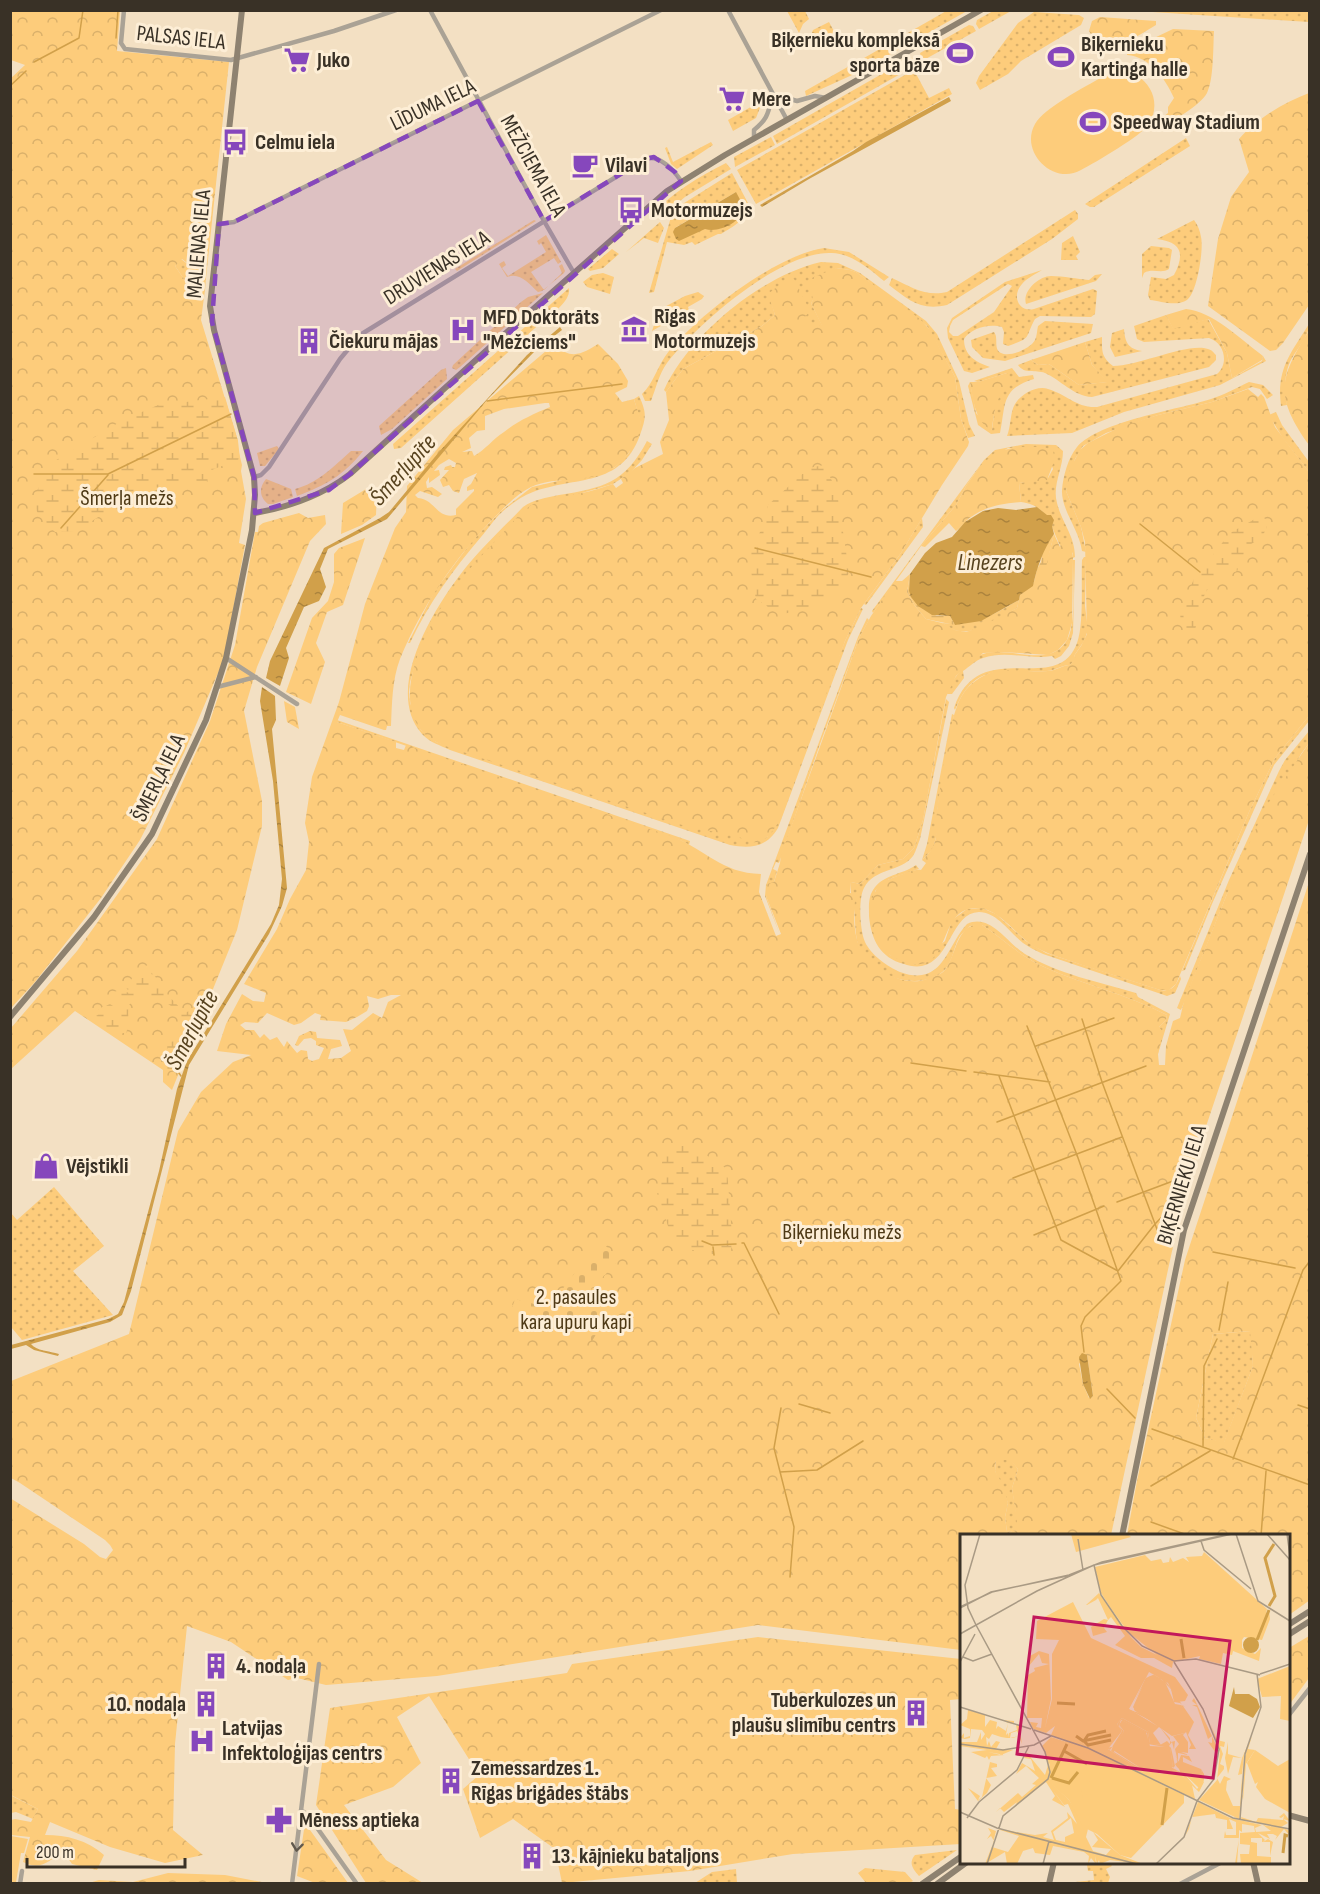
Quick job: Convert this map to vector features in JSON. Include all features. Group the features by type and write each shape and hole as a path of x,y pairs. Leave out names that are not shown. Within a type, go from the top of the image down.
{"street":[{"name":"PALSAS IELA","path":"124,10 121,43 125,49 237,59"},
{"name":"MALIENAS IELA","path":"242,10 211,290 212,322 254,477 255,513"},
{"path":"237,59 334,31 396,10"},
{"name":"MEŽCIEMA IELA","path":"429,10 574,273"},
{"name":"LĪDUMA IELA","path":"219,224 234,222 661,10"},
{"path":"728,10 787,120"},
{"path":"255,513 271,510 328,490 350,474 667,191 753,139 981,10"},
{"path":"773,94 797,101 815,96 826,98"},
{"path":"753,139 754,130 763,122 770,110 773,94"},
{"name":"DRUVIENAS IELA","path":"254,477 261,475 269,467 355,339 650,157 660,160 681,182"},
{"name":"ŠMERĻA IELA","path":"10,1017 94,917 153,834 189,759 217,687 226,658 255,513"},
{"path":"226,658 297,704"},
{"path":"217,687 256,677"},
{"name":"BIĶERNIEKU IELA","path":"1122,1534 1184,1230 1310,854"},
{"path":"1290,1624 1310,1611"},
{"path":"1290,1634 1310,1621"},
{"path":"292,1884 319,1664"},
{"path":"1290,1713 1310,1688"},
{"path":"301,1810 308,1815 357,1884"},
{"path":"1290,1816 1310,1821"},
{"path":"922,1884 960,1857"},
{"path":"938,1884 966,1864"},
{"path":"1049,1884 1054,1864"},
{"path":"1180,1884 1220,1864"},
{"path":"1253,1864 1258,1884"},
{"path":"20,1884 22,1871"}],"highlighted area":[{"path":"478,101 544,221 645,159 654,157 675,172 681,181 350,474 329,490 255,513 254,477 212,322 219,224 234,222"}],"green space":[{"path":"948,10 967,11 873,64 868,64 864,58"},
{"name":"Šmerļa mežs","path":"11,11 120,11 117,51 229,62 206,278 182,259 175,266 192,291 205,290 201,320 238,441 246,499 239,543 245,545 224,659 184,753 140,840 101,898 35,982 11,1008 10,79 25,65 11,60"},
{"path":"787,11 805,11 809,19 803,24 799,33"},
{"path":"993,11 1011,11 979,29 976,24 977,20"},
{"path":"1137,11 1309,11 1309,22"},
{"path":"1034,12 1079,15 1084,18 1081,25 1021,61 1008,74 980,90 976,83 979,76 1018,23"},
{"path":"1100,17 1156,21 1156,25 1111,52 1103,54 1089,31 1092,21"},
{"path":"829,22 835,33 819,41 813,40 811,35 813,30"},
{"path":"969,25 973,26 976,31 922,61 920,53"},
{"path":"1173,29 1214,31 1211,79 1207,93 1198,103 1158,128 1154,127 1154,124 1168,113 1168,107 1174,98 1166,83 1150,64 1127,55 1127,51"},
{"path":"914,58 918,64 777,144 773,136 908,59"},
{"path":"860,60 863,66 861,71 806,96 805,91"},
{"path":"919,67 915,72 929,98 949,88 952,94 756,204 737,170"},
{"name":"Speedway Stadium","path":"1120,71 1137,76 1150,89 1154,106 1149,124 1128,142 1081,170 1071,174 1060,174 1050,170 1035,155 1031,135 1035,124 1047,111 1076,92 1109,73"},
{"path":"1309,93 1309,305 1283,343 1276,350 1270,351 1208,306 1218,239 1231,197 1249,172 1239,139 1271,112"},
{"path":"763,100 756,118 733,131 728,120"},
{"path":"771,137 775,145 735,167 734,157"},
{"path":"1186,138 1190,146 1094,207 1085,204"},
{"path":"711,142 713,145 677,169 671,164 665,148 667,147 673,162"},
{"path":"726,163 731,169 685,197 661,217 652,215 677,192"},
{"path":"732,173 749,205 742,219 721,234 695,245 692,242 684,245 667,242 654,292 649,293 673,210","holes":["736,192 720,229 675,228"]},
{"path":"1075,210 1078,219 1052,239 947,305 929,307 915,303 889,285 892,278 925,292 947,292"},
{"path":"534,220 536,221 457,271 455,269"},
{"path":"1194,220 1198,226 1202,243 1197,280 1191,296 1178,303 1150,300 1148,295 1151,277 1166,279 1174,275 1180,261 1179,250 1176,246 1157,239"},
{"path":"660,222 664,228 658,243 644,238 626,252"},
{"path":"546,235 561,262 558,264 554,258 531,272 544,290 538,292 520,277 507,277 499,264 504,261 506,265 502,268 508,276 546,252 541,243 539,245 537,241"},
{"path":"1073,236 1080,252 1076,256 1078,260 1061,260 1062,243"},
{"path":"1151,246 1172,250 1169,269 1144,273 1142,278 1142,254"},
{"path":"824,248 849,252 889,277 884,281 860,263 840,254 812,255 789,263 742,292 698,329 667,363 651,401 645,401 642,394 665,356 700,320 740,288 762,274 805,253"},
{"path":"612,249 619,254 603,268 590,271 588,269"},
{"path":"181,259 206,278 205,290 192,291 175,266"},
{"path":"821,262 838,263 860,273 926,321 937,334 959,381 969,424 975,436 968,438 961,419 955,377 927,326 856,272 850,270 836,268 811,303 823,327 804,322 804,318 769,294 775,315 762,326 683,369 666,392 664,390 691,349 730,310 775,280 798,269"},
{"path":"562,264 564,273 549,285 562,273 559,266"},
{"path":"836,268 856,272 920,319 930,330 955,377 961,419 969,442 901,553 861,608 845,641 782,816 769,835 754,842 682,825 448,747 428,737 415,720 410,700 412,677 418,653 441,607 470,568 519,515 532,505 613,484 616,488 623,483 621,479 635,468 663,454 660,442 669,420 666,392 683,369 762,326 775,315 768,294 787,279 794,279 810,311 804,321 822,326 811,303 813,300 809,279"},
{"path":"1042,270 1026,280 1019,289 1017,298 1021,306 1029,310 1034,309 1093,289 1097,291 1095,314 1091,317 1040,316 1035,319 1025,339 1008,346 1003,344 1002,327 976,329 964,339 966,350 976,360 990,367 972,373 964,371 948,338 947,328 952,318 1005,282","holes":["1008,284 1012,286 994,312 958,336 953,336 949,332 953,320"]},
{"path":"603,273 614,277 610,294 587,287 583,282 592,275"},
{"path":"1102,274 1096,281 1026,304 1025,299 1029,289 1037,281 1046,277 1089,280 1095,275"},
{"path":"569,288 565,302 557,310 401,448 394,449 393,444"},
{"path":"698,292 704,296 702,299 688,307 689,310 652,331 654,325 667,317 657,314 657,311 685,296"},
{"path":"543,293 460,367 456,370 452,368 521,302 528,297"},
{"path":"1186,309 1206,315 1226,327 1263,356 1262,360 1232,378 1227,353 1209,319 1173,329 1166,315"},
{"path":"1166,315 1173,328 1208,319 1227,353 1232,378 1262,361 1263,356 1266,361 1220,385 1124,412 1072,433 1007,436 1015,404 1034,389 1048,389 1077,403 1097,407 1217,374 1223,365 1224,354 1219,344 1209,338 1144,342 1137,339 1134,326"},
{"path":"1045,321 1093,324 1091,333 1005,361 983,358 972,347 971,340 994,332 997,349 1001,353 1010,354 1020,351 1033,343 1038,326"},
{"path":"1309,324 1305,338 1289,363 1285,381 1287,405 1281,406 1281,382 1286,362"},
{"path":"1124,329 1128,344 1133,349 1142,351 1115,357 1110,347 1112,333"},
{"path":"1309,331 1309,445 1290,414 1285,388 1291,362"},
{"path":"1102,337 1103,353 1106,360 1113,366 1199,348 1211,351 1216,355 1216,360 1209,367 1092,397 1073,391 1045,373 1027,371 1018,365 1031,360 1038,365 1049,364 1079,385 1107,382 1092,365 1085,342"},
{"name":"Biķernieku mežs","path":"560,339 569,339 565,352 569,354 582,352 598,344 618,364 628,381 627,387 615,393 622,402 634,399 641,425 632,449 624,459 606,473 541,483 514,498 476,537 450,569 408,640 397,667 391,726 387,726 384,730 340,715 337,722 396,742 396,748 404,750 406,745 673,837 735,870 761,874 759,892 776,936 781,934 766,896 767,884 774,882 781,855 859,638 895,581 902,581 910,574 907,592 926,619 966,632 1017,608 1020,595 1028,589 1043,569 1054,534 1060,547 1062,543 1071,540 1072,623 1067,640 1058,650 1048,655 983,653 956,676 946,697 923,820 914,848 903,859 878,865 860,884 851,882 850,893 856,894 854,922 856,935 865,958 892,976 907,981 927,979 944,971 958,941 967,928 982,925 1042,966 1167,1015 1166,1020 1159,1027 1163,1032 1158,1054 1159,1065 1165,1065 1166,1046 1173,1021 1180,1018 1184,1001 1227,894 1265,808 1309,743 1309,820 1186,1186 1111,1534 960,1534 960,1650 758,1625 437,1676 326,1685 297,1678 288,1680 231,1642 187,1626 175,1744 173,1830 203,1855 165,1863 110,1847 50,1822 45,1835 76,1839 104,1855 97,1870 72,1864 63,1851 44,1864 29,1865 23,1862 30,1837 11,1835 11,1820 31,1822 38,1809 11,1795 10,1498 84,1544 100,1557 106,1559 113,1550 105,1540 11,1478 11,1381 129,1334 178,1131 201,1092 233,1062 251,1055 217,1051 226,1024 242,994 253,1001 264,1002 266,993 244,984 277,929 306,870 309,842 305,823 312,777 339,702 365,604 395,528 406,512 407,486 453,430","holes":["549,403 550,407 515,424 474,456 472,451 462,452 471,448 469,438 477,431 485,430 485,416 504,409","449,459 456,463 455,467 451,465 445,467 444,470 449,470 440,480 443,487 449,485 453,491 459,493 464,479 477,473 467,487 467,491 474,489 474,491 456,509 456,515 450,516 444,515 424,499 415,495 420,491 438,497 442,494 432,487 427,488 426,482 429,477 429,483 440,475 439,470 434,471","401,995 388,1002 382,1018 373,1013 352,1030 343,1029 351,1051 341,1058 328,1059 331,1049 342,1046 340,1040 317,1038 316,1032 310,1031 299,1036 295,1045 298,1046 304,1039 311,1038 316,1041 316,1045 324,1048 319,1059 312,1061 308,1059 307,1051 301,1050 297,1053 287,1041 284,1047 277,1037 270,1040 264,1034 260,1038 254,1030 246,1030 240,1025 245,1022 258,1023 267,1013 294,1025 315,1013 321,1015 320,1020 346,1022 367,1011 369,1006 367,996 378,999","1087,1355 1093,1396 1091,1398 1083,1384 1079,1364","996,1460 1010,1460 1018,1469 1012,1488 1018,1530 1007,1532 1005,1517 1008,1503 1003,1485 995,1471"]},
{"path":"1085,342 1092,365 1108,382 1079,385 1049,364 1038,365 1031,360"},
{"path":"446,368 447,379 392,429 381,435 379,426"},
{"path":"1012,368 1019,377 1033,375 1034,379 1023,383 1010,393 1004,407 1000,433 991,434 978,425 968,386 970,382 976,413 992,430 995,406 1007,373 978,382 974,381"},
{"path":"1007,373 1011,380 1002,391 997,403 992,430 986,427 978,416 970,382 978,382"},
{"path":"1249,382 1263,385 1273,395 1267,399 1260,389 1252,387 1212,402 1158,415 1106,433 1083,446 1075,459 1066,491 1081,527 1086,552 1082,551 1062,497 1066,467 1077,447 1088,438 1121,423 1211,399"},
{"path":"1248,389 1258,397 1261,394 1264,397 1275,427 1309,472 1309,716 1275,758 1249,812 1176,984 1169,990 1160,990 1052,955 1028,942 1000,917 985,909 976,908 963,911 955,919 938,952 931,960 921,964 906,962 891,956 879,945 873,931 870,915 873,898 885,881 911,871 921,870 926,863 922,860 935,843 943,767 954,717 963,694 976,680 993,672 1051,671 1070,665 1076,658 1074,656 1087,634 1085,542 1066,491 1070,469 1080,450 1088,443 1120,427 1212,402"},
{"path":"639,396 645,416 644,424 632,452 621,464 609,472 595,477 533,492 505,509 451,575 408,643 434,592 472,541 501,511 532,487 614,468 629,453 641,424 634,399"},
{"path":"225,397 238,441 240,459 209,471 206,485 182,482 154,488 111,509 76,531 55,532 38,514 33,501 48,465 123,420 163,403"},
{"path":"1276,412 1282,425 1309,462 1309,472 1282,437 1269,415"},
{"path":"647,441 652,444 630,473 613,484 582,493 439,611 418,655 410,682 410,703 421,730 436,742 756,841 767,837 845,641 861,608 863,609 848,640 778,828 769,839 758,845 745,847 730,845 450,750 425,737 411,716 408,695 410,673 417,650 439,606 470,563 523,507 540,499 588,490 611,481 630,466"},
{"path":"1026,444 1056,445 1063,451 1056,496 1059,510 1071,536 1075,557 1073,558 1073,553 1061,547 1044,513 1031,504 1021,502 1019,483 1048,478 1053,469 1044,447 1008,448 980,466 956,505 921,546 873,613 872,611 984,460 995,450"},
{"path":"277,446 279,449 265,466 260,466 257,453"},
{"path":"1016,447 1044,447 1053,451 1055,459 1047,480 1019,483 1021,502 982,510 956,531 949,523 925,547 921,546 956,505 980,466 996,452"},
{"path":"351,451 363,451 333,479 297,496 295,489 318,479"},
{"path":"824,465 837,491 849,572 844,585 825,603 780,615 756,599 751,573 751,546 762,529 768,505 809,468"},
{"path":"266,479 291,489 293,497 268,504 261,492"},
{"path":"371,486 377,491 376,515 362,525 341,534 343,503"},
{"path":"299,513 308,518 325,515 326,524 310,541 257,667 244,711 262,801 262,826 237,930 172,1090 163,1082 163,1070 75,1011 11,1069 11,1028 77,951 157,839 210,721 235,645 255,532 258,532 259,526 263,523"},
{"path":"1262,515 1268,523 1265,532 1257,541 1244,548 1237,571 1210,586 1203,599 1195,630 1188,631 1181,626 1180,611 1194,579 1230,533"},
{"path":"922,518 923,527 866,605 864,604 901,553"},
{"path":"1054,534 1046,567 1033,586 1043,550"},
{"path":"365,538 343,605 327,612 316,643 325,662 311,704 286,692 312,618 328,601 334,582 334,554 339,548"},
{"path":"1086,557 1085,606 1088,630 1074,656 1077,658 1070,665 1050,671 1005,671 982,676 963,694 955,710 966,686 981,674 999,669 1053,666 1067,659 1079,635 1082,560"},
{"path":"1073,560 1075,560 1074,598"},
{"path":"910,574 909,591 923,609 937,616 950,616 955,625 926,619 907,592"},
{"path":"1019,600 1017,608 996,621 971,631 952,629 942,623 964,623 983,619"},
{"path":"1074,602 1073,633 1069,646 1061,656 1055,659 1052,656 1009,655 983,658 963,671 964,678 952,694 947,694 958,674 981,655 994,652 1030,655 1052,653 1061,648 1071,631"},
{"path":"867,618 869,620 859,638 779,863 776,862 773,869 777,871 766,896 780,935 765,896 766,885 858,637"},
{"path":"946,699 949,702 920,839 913,856 908,861 874,877 864,888 860,907 865,942 880,960 895,970 914,975 926,974 942,962 967,924 983,922 997,930 1025,954 1038,961 1079,977 1136,993 1138,997 1170,1014 1158,1054 1159,1027 1166,1020 1167,1015 1042,966 982,925 970,926 961,935 945,970 932,978 912,981 891,976 872,966 861,953 856,935 851,882 860,884 878,865 903,859 914,848 923,820"},
{"path":"284,701 295,707 299,729 287,722"},
{"path":"952,714 954,715 937,811 937,833 933,849 922,860 927,844"},
{"path":"1309,716 1309,721 1274,765 1185,970 1182,971 1249,812 1275,758"},
{"path":"337,720 690,841 689,845 337,722"},
{"path":"1309,731 1309,743 1227,894 1181,1010 1177,1008 1229,880 1279,771"},
{"path":"916,865 919,869 889,879 875,891 881,947 890,955 916,964 945,941 952,920 967,909 982,908 996,914 1026,941 1046,953 1160,990 1173,988 1180,976 1181,979 1175,993 1167,996 1043,954 1023,943 992,915 979,912 970,914 962,920 945,947 932,962 917,966 896,961 878,946 872,932 869,916 871,893 882,881"},
{"path":"1309,882 1310,1600 1290,1614 1290,1534 1127,1534 1185,1260","holes":["1250,1331 1253,1366 1224,1442 1205,1438 1196,1418 1213,1334"]},
{"path":"148,965 149,970 158,980 158,985 185,1013 189,1011 194,1021 173,1056 177,1070 168,1071 165,1057 168,1050 167,1044 177,1041 183,1023 180,1016 168,1004 151,998 135,1000 129,1005 127,1033 116,1033 114,1036 106,1031 105,1022 96,1016 101,1013 98,1009 110,1004 116,1008 119,1007 119,1001 113,992 121,990 129,993 129,990 124,988 136,976 135,970"},
{"path":"665,1145 692,1146 727,1169 732,1236 731,1252 727,1257 678,1247 670,1232 657,1193"},
{"path":"54,1187 104,1246 73,1271 113,1315 22,1340 11,1327 11,1213 17,1220"},
{"name":"2. pasaules kara upuru kapi","path":"602,1241 618,1261 591,1290 606,1318 592,1341 512,1308 515,1299 549,1308"},
{"path":"1251,1331 1253,1366 1224,1443 1205,1438 1196,1418 1213,1334"},
{"path":"996,1460 1011,1460 1018,1469 1012,1488 1019,1530 1007,1532 1005,1517 1008,1503 995,1471"},
{"path":"1309,1636 1309,1678 1290,1704 1290,1647"},
{"path":"758,1637 960,1659 960,1699 950,1700 955,1809 960,1810 960,1844 793,1854 690,1871 562,1883 555,1849 513,1819 480,1838 463,1789 479,1775 429,1696 397,1717 421,1763 393,1787 344,1805 386,1860 423,1883 366,1883 316,1805 330,1708 567,1673 572,1664"},
{"path":"10,1795 38,1809 33,1819 16,1812 11,1813"},
{"path":"305,1823 348,1883 315,1883 297,1876"},
{"path":"11,1836 28,1839 24,1853 21,1853 16,1882 11,1882"},
{"path":"957,1850 919,1876 912,1866 915,1855"},
{"path":"1111,1864 1112,1866 1106,1869 1110,1877 1108,1883 1066,1883 1094,1880 1093,1871 1088,1871 1087,1865"},
{"path":"865,1868 905,1872 913,1881 909,1883 866,1883 858,1873"},
{"path":"736,1869 737,1883 695,1883 712,1872"},
{"path":"168,1873 225,1875 267,1883 89,1883 99,1880 133,1882"}],"water":[{"path":"949,97 951,101 762,207 760,205 866,142"},
{"path":"736,192 745,209 733,223 716,230 705,229 679,241 676,239 673,232 675,228"},
{"path":"560,327 562,330 535,351 488,399 387,519 328,549 320,569 326,587 319,601 304,607 286,648 289,658 280,686 266,678 270,661 324,548 389,512 439,452 527,355"},
{"name":"Linezers","path":"1037,507 1047,515 1051,515 1054,520 1052,526 1054,534 1041,559 1033,586 1020,595 1019,600 981,621 955,625 950,616 932,615 918,606 911,597 910,574 925,553 936,543 952,537 965,522 983,511 998,508 1016,510"},
{"path":"262,687 275,696 276,720 272,729 287,888 282,906 269,934 189,1065 131,1291 122,1315 110,1322 31,1344 59,1354 58,1356 34,1350 26,1345 11,1349 11,1345 108,1319 118,1314 124,1302 159,1171 177,1089 187,1061 271,924 279,905 282,879 273,781 260,701"},
{"path":"1082,1353 1087,1355 1093,1396 1090,1399 1083,1384 1079,1357"}],"waterway":[{"path":"34,62 79,38 83,10"},
{"path":"116,38 118,10"},
{"path":"10,86 26,71"},
{"path":"487,401 622,384"},
{"path":"34,474 108,474 231,414"},
{"path":"61,528 108,475"},
{"path":"1140,524 1200,572"},
{"path":"755,548 871,577"},
{"path":"1036,1046 1114,1018"},
{"path":"1082,1019 1102,1082 1161,1240"},
{"path":"1027,1026 1077,1155 1121,1281 1085,1317 1081,1326 1084,1352"},
{"path":"911,1063 966,1071"},
{"path":"997,1122 1146,1066"},
{"name":"Šmerļupīte","path":"177,1070 181,1076"},
{"path":"974,1072 1050,1082"},
{"path":"999,1076 1061,1240 1118,1271 1155,1224 1181,1197"},
{"path":"1013,1178 1122,1137"},
{"path":"1117,1202 1181,1178"},
{"path":"1034,1235 1104,1206"},
{"path":"702,1241 712,1245 736,1244"},
{"path":"742,1243 779,1314"},
{"path":"713,1247 714,1255"},
{"path":"1213,1252 1295,1268"},
{"path":"1233,1459 1303,1270 1310,1261"},
{"path":"1219,1330 1228,1282"},
{"path":"1203,1447 1204,1366 1217,1339"},
{"path":"1107,1389 1135,1418"},
{"path":"799,1404 830,1413"},
{"path":"1298,1405 1310,1409"},
{"path":"781,1408 774,1448 794,1527 790,1577"},
{"path":"1152,1429 1310,1485"},
{"path":"780,1472 817,1470 863,1441"},
{"path":"1151,1486 1210,1451"},
{"path":"1261,1534 1266,1471"},
{"path":"1151,1522 1184,1534"}],"place":[{"name":"Biķernieku kompleksā sporta bāze","path":"960,53"},
{"name":"Biķernieku Kartinga halle","path":"1061,57"},
{"name":"Juko","path":"297,60"},
{"name":"Mere","path":"732,99"},
{"name":"Speedway Stadium","path":"1093,122"},
{"name":"Celmu iela","path":"235,142"},
{"name":"Vilavi","path":"585,165"},
{"name":"Motormuzejs","path":"631,210"},
{"name":"Rīgas Motormuzejs","path":"634,329"},
{"name":"MFD Doktorāts \"Mežciems\"","path":"463,330"},
{"name":"Čiekuru mājas","path":"309,341"},
{"name":"Vējstikli","path":"46,1166"},
{"name":"4. nodaļa","path":"216,1666"},
{"name":"10. nodaļa","path":"206,1704"},
{"name":"Tuberkulozes un plaušu slimību centrs","path":"916,1713"},
{"name":"Latvijas Infektoloģijas centrs","path":"202,1741"},
{"name":"Zemessardzes 1. Rīgas brigādes štābs","path":"451,1781"},
{"name":"Mēness aptieka","path":"279,1820"},
{"name":"13. kājnieku bataljons","path":"532,1856"}]}
